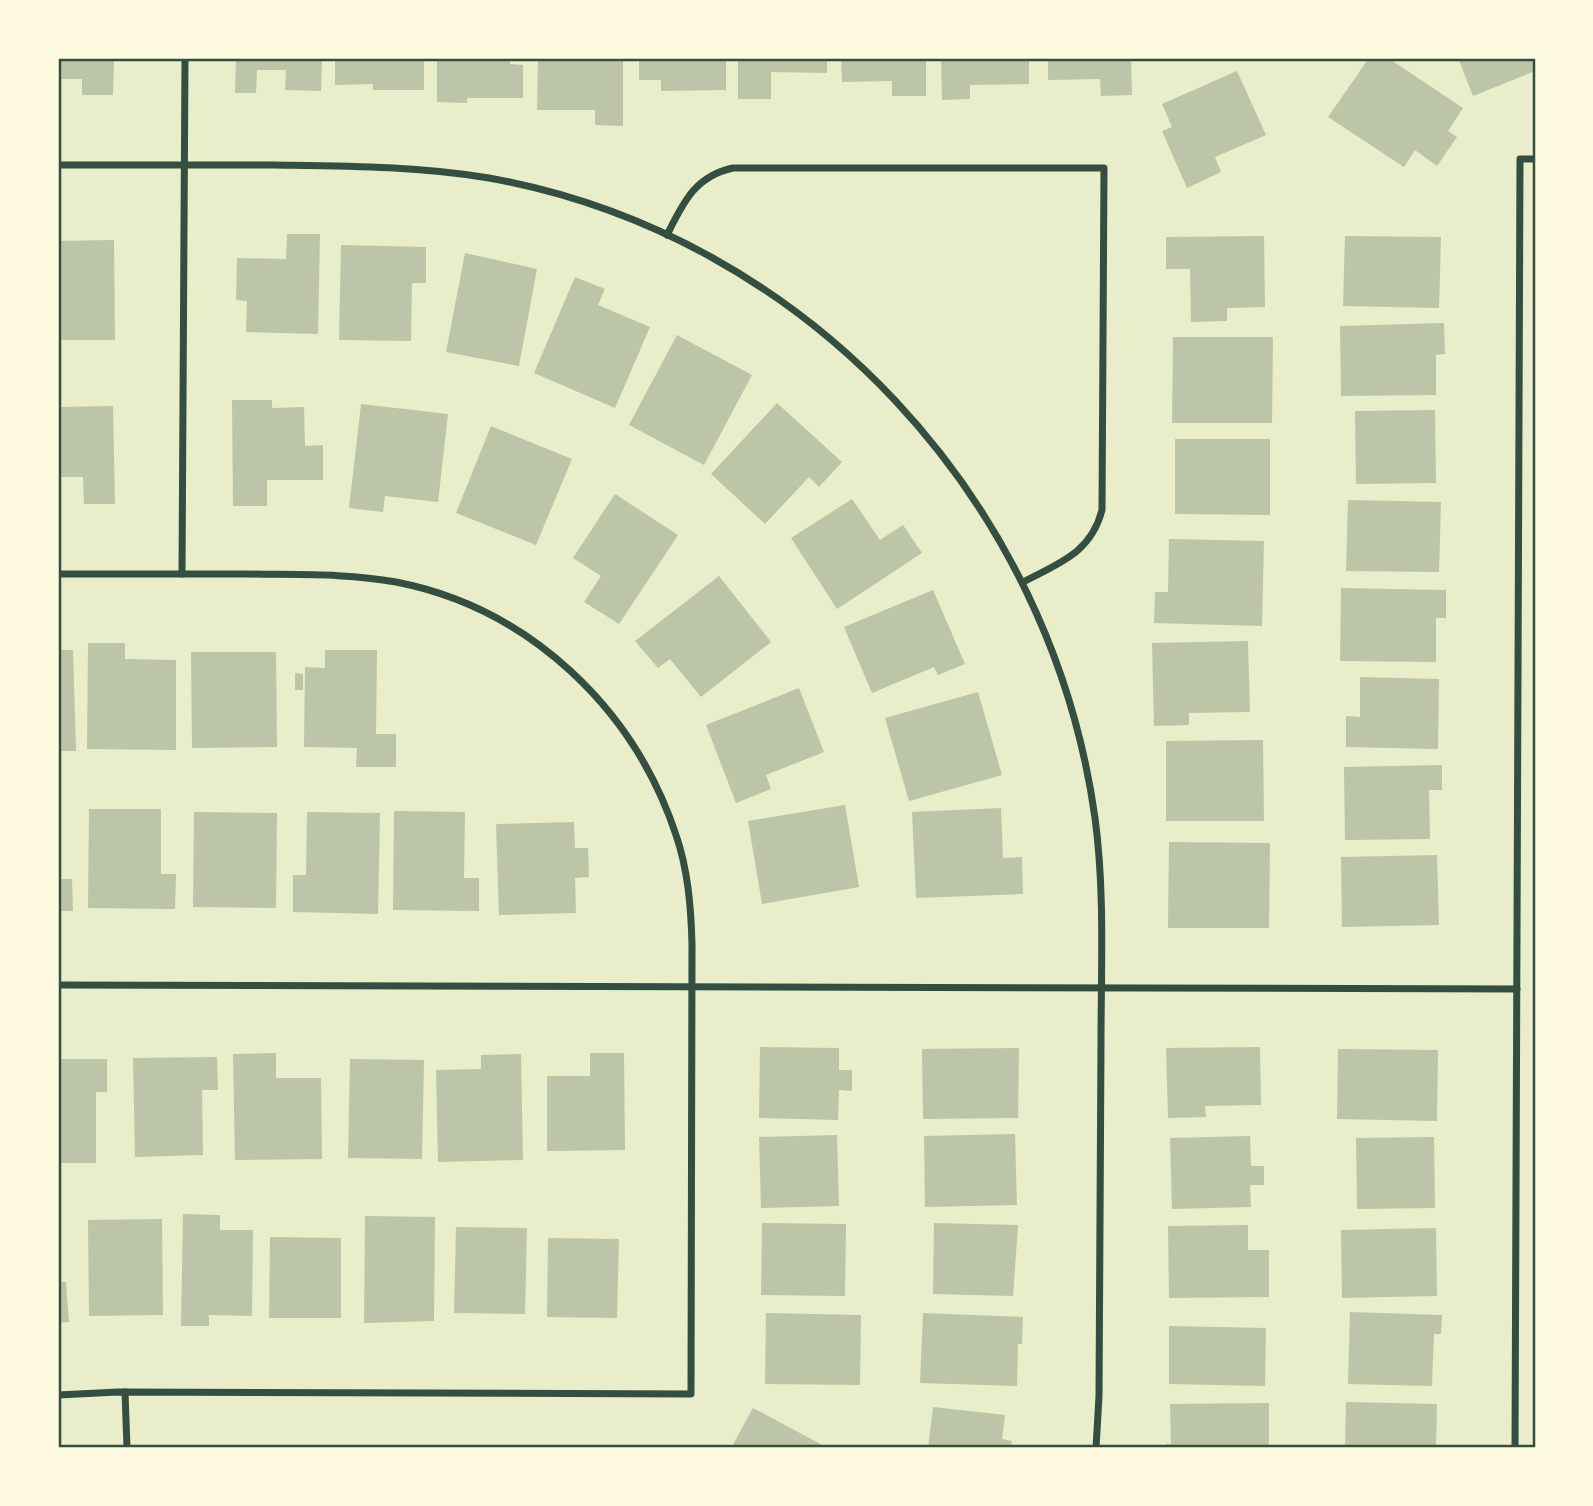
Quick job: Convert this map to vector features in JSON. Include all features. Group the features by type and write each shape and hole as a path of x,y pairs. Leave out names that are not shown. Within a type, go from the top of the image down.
{"street":[{"path":"182,574 185,58"},
{"path":"1515,1448 1520,159 1535,159"},
{"path":"58,165 354,166 446,172 492,179 581,202 667,235 756,284 807,321 874,378 942,454 979,505 1023,582 1061,674 1087,770 1100,869 1100,1382 1096,1448"},
{"path":"667,235 694,188 712,175 733,168 1104,168 1102,510 1096,530 1083,547 1023,582"},
{"path":"58,574 361,577 397,582 466,603 499,619 559,659 610,710 631,739 665,803 677,837 691,908 692,985 691,1394 125,1392 58,1395"},
{"path":"58,985 1517,989"},
{"path":"125,1392 127,1448"}],"building":[{"path":"58,58 114,58 113,95 82,95 82,79 58,79"},
{"path":"236,58 322,58 321,91 285,90 286,70 257,70 256,93 235,93"},
{"path":"335,58 424,58 424,90 373,90 373,84 335,85"},
{"path":"437,58 510,58 510,64 523,65 523,98 467,98 467,103 437,102"},
{"path":"538,58 623,58 623,126 595,125 595,110 537,110"},
{"path":"639,58 726,58 726,90 661,91 661,80 639,80"},
{"path":"738,58 827,58 827,73 771,72 771,99 738,99"},
{"path":"841,58 926,58 926,96 892,96 892,81 842,82"},
{"path":"941,58 1029,58 1029,84 970,85 970,99 942,100"},
{"path":"1048,58 1131,58 1132,95 1101,96 1100,79 1048,80"},
{"path":"1369,58 1388,58 1463,108 1448,131 1457,137 1437,166 1415,150 1404,167 1328,117"},
{"path":"1458,58 1532,58 1535,71 1473,96"},
{"path":"1237,71 1266,135 1215,157 1221,172 1187,188 1162,131 1172,127 1162,104"},
{"path":"287,234 320,234 318,334 246,332 247,301 236,300 237,258 286,259"},
{"path":"1264,236 1265,307 1227,308 1227,321 1191,322 1190,269 1166,269 1166,237"},
{"path":"1345,236 1441,237 1439,308 1343,306"},
{"path":"114,240 115,340 58,340 58,241"},
{"path":"341,245 426,247 426,283 412,283 411,341 339,340"},
{"path":"465,253 537,269 519,366 446,352"},
{"path":"575,277 605,289 598,305 650,327 615,408 534,373"},
{"path":"1444,323 1445,354 1436,355 1436,395 1341,396 1340,326"},
{"path":"677,335 752,375 704,465 629,425"},
{"path":"1173,337 1273,337 1272,423 1172,423"},
{"path":"232,400 272,400 272,408 304,407 305,446 323,445 323,480 267,480 267,506 233,506"},
{"path":"777,403 842,462 819,487 809,477 765,524 711,474"},
{"path":"361,404 448,414 438,502 385,496 383,512 349,508"},
{"path":"113,406 115,504 84,504 83,477 58,477 58,407"},
{"path":"1435,410 1436,483 1356,484 1355,411"},
{"path":"491,426 572,459 536,545 456,513"},
{"path":"1175,439 1270,439 1270,515 1175,514"},
{"path":"615,494 678,535 619,624 584,602 601,576 573,558"},
{"path":"852,499 880,540 903,525 922,553 837,609 791,538"},
{"path":"1348,500 1441,502 1439,572 1346,571"},
{"path":"1169,539 1264,541 1262,626 1154,623 1155,592 1168,592"},
{"path":"719,576 771,642 701,697 670,659 658,668 635,641"},
{"path":"1341,588 1446,590 1446,618 1436,618 1436,662 1340,661"},
{"path":"933,590 965,664 938,675 934,667 872,693 844,627"},
{"path":"1248,641 1250,712 1189,713 1189,725 1154,726 1152,643"},
{"path":"88,643 125,643 125,659 176,660 176,750 87,749"},
{"path":"58,650 73,650 76,751 58,751"},
{"path":"325,650 377,650 376,734 396,734 396,767 356,767 357,748 304,747 305,667 325,668"},
{"path":"191,652 276,652 277,747 192,748"},
{"path":"295,673 303,674 303,690 295,690"},
{"path":"1360,677 1439,679 1438,749 1346,747 1346,716 1360,717"},
{"path":"799,688 824,752 766,775 771,789 736,803 706,725"},
{"path":"978,692 1002,775 909,801 885,718"},
{"path":"1263,740 1264,821 1166,821 1166,741"},
{"path":"1442,765 1442,790 1429,790 1430,839 1345,840 1344,767"},
{"path":"845,805 859,887 762,904 748,821"},
{"path":"1001,808 1003,858 1022,857 1023,894 916,898 912,812"},
{"path":"89,809 161,809 161,874 176,874 175,909 88,908"},
{"path":"394,811 465,812 464,878 479,878 479,911 393,910"},
{"path":"194,812 277,813 276,908 193,907"},
{"path":"307,812 380,813 378,914 293,912 293,875 306,875"},
{"path":"574,822 575,848 588,848 589,877 575,878 576,913 499,915 496,824"},
{"path":"1169,842 1270,843 1269,928 1168,928"},
{"path":"1437,855 1439,925 1342,927 1341,857"},
{"path":"58,879 72,879 73,911 58,911"},
{"path":"760,1047 839,1048 839,1070 852,1070 852,1091 839,1090 838,1120 759,1118"},
{"path":"1260,1047 1261,1105 1205,1106 1206,1117 1168,1118 1166,1048"},
{"path":"1019,1048 1018,1118 923,1119 922,1049"},
{"path":"1338,1049 1438,1050 1437,1121 1337,1119"},
{"path":"276,1053 276,1078 321,1078 322,1159 235,1160 233,1054"},
{"path":"590,1053 624,1053 625,1150 547,1151 547,1076 590,1076"},
{"path":"521,1054 523,1160 438,1162 436,1070 481,1069 481,1055"},
{"path":"217,1057 218,1090 202,1090 203,1155 135,1157 133,1058"},
{"path":"58,1059 107,1059 107,1092 96,1092 96,1163 58,1163"},
{"path":"350,1059 424,1060 422,1159 348,1158"},
{"path":"1015,1134 1017,1205 925,1207 924,1136"},
{"path":"837,1135 839,1206 761,1208 759,1137"},
{"path":"1250,1136 1251,1166 1264,1166 1264,1185 1250,1185 1251,1207 1172,1209 1170,1138"},
{"path":"1434,1137 1435,1208 1357,1209 1356,1138"},
{"path":"183,1214 220,1215 220,1230 253,1230 252,1316 209,1315 209,1326 181,1326"},
{"path":"365,1216 435,1217 434,1321 364,1323"},
{"path":"162,1219 163,1315 89,1316 88,1220"},
{"path":"762,1223 846,1224 845,1296 761,1295"},
{"path":"934,1223 1018,1225 1013,1296 933,1294"},
{"path":"1248,1225 1248,1250 1269,1250 1269,1297 1169,1298 1168,1226"},
{"path":"456,1227 527,1228 525,1314 454,1313"},
{"path":"1436,1228 1437,1296 1342,1298 1341,1230"},
{"path":"270,1237 341,1238 341,1318 269,1318"},
{"path":"548,1238 619,1239 617,1318 547,1317"},
{"path":"58,1282 66,1282 69,1322 58,1323"},
{"path":"1350,1312 1442,1315 1441,1334 1434,1334 1432,1386 1348,1384"},
{"path":"766,1313 861,1315 860,1385 765,1384"},
{"path":"923,1313 1023,1317 1022,1344 1018,1344 1017,1386 920,1383"},
{"path":"1169,1326 1266,1328 1265,1386 1169,1384"},
{"path":"1346,1402 1437,1404 1436,1448 1345,1448"},
{"path":"1269,1403 1269,1448 1166,1448 1166,1444 1171,1444 1170,1404"},
{"path":"933,1407 1005,1415 1002,1439 1012,1441 1011,1448 928,1448"},
{"path":"753,1408 828,1448 731,1448"}]}
